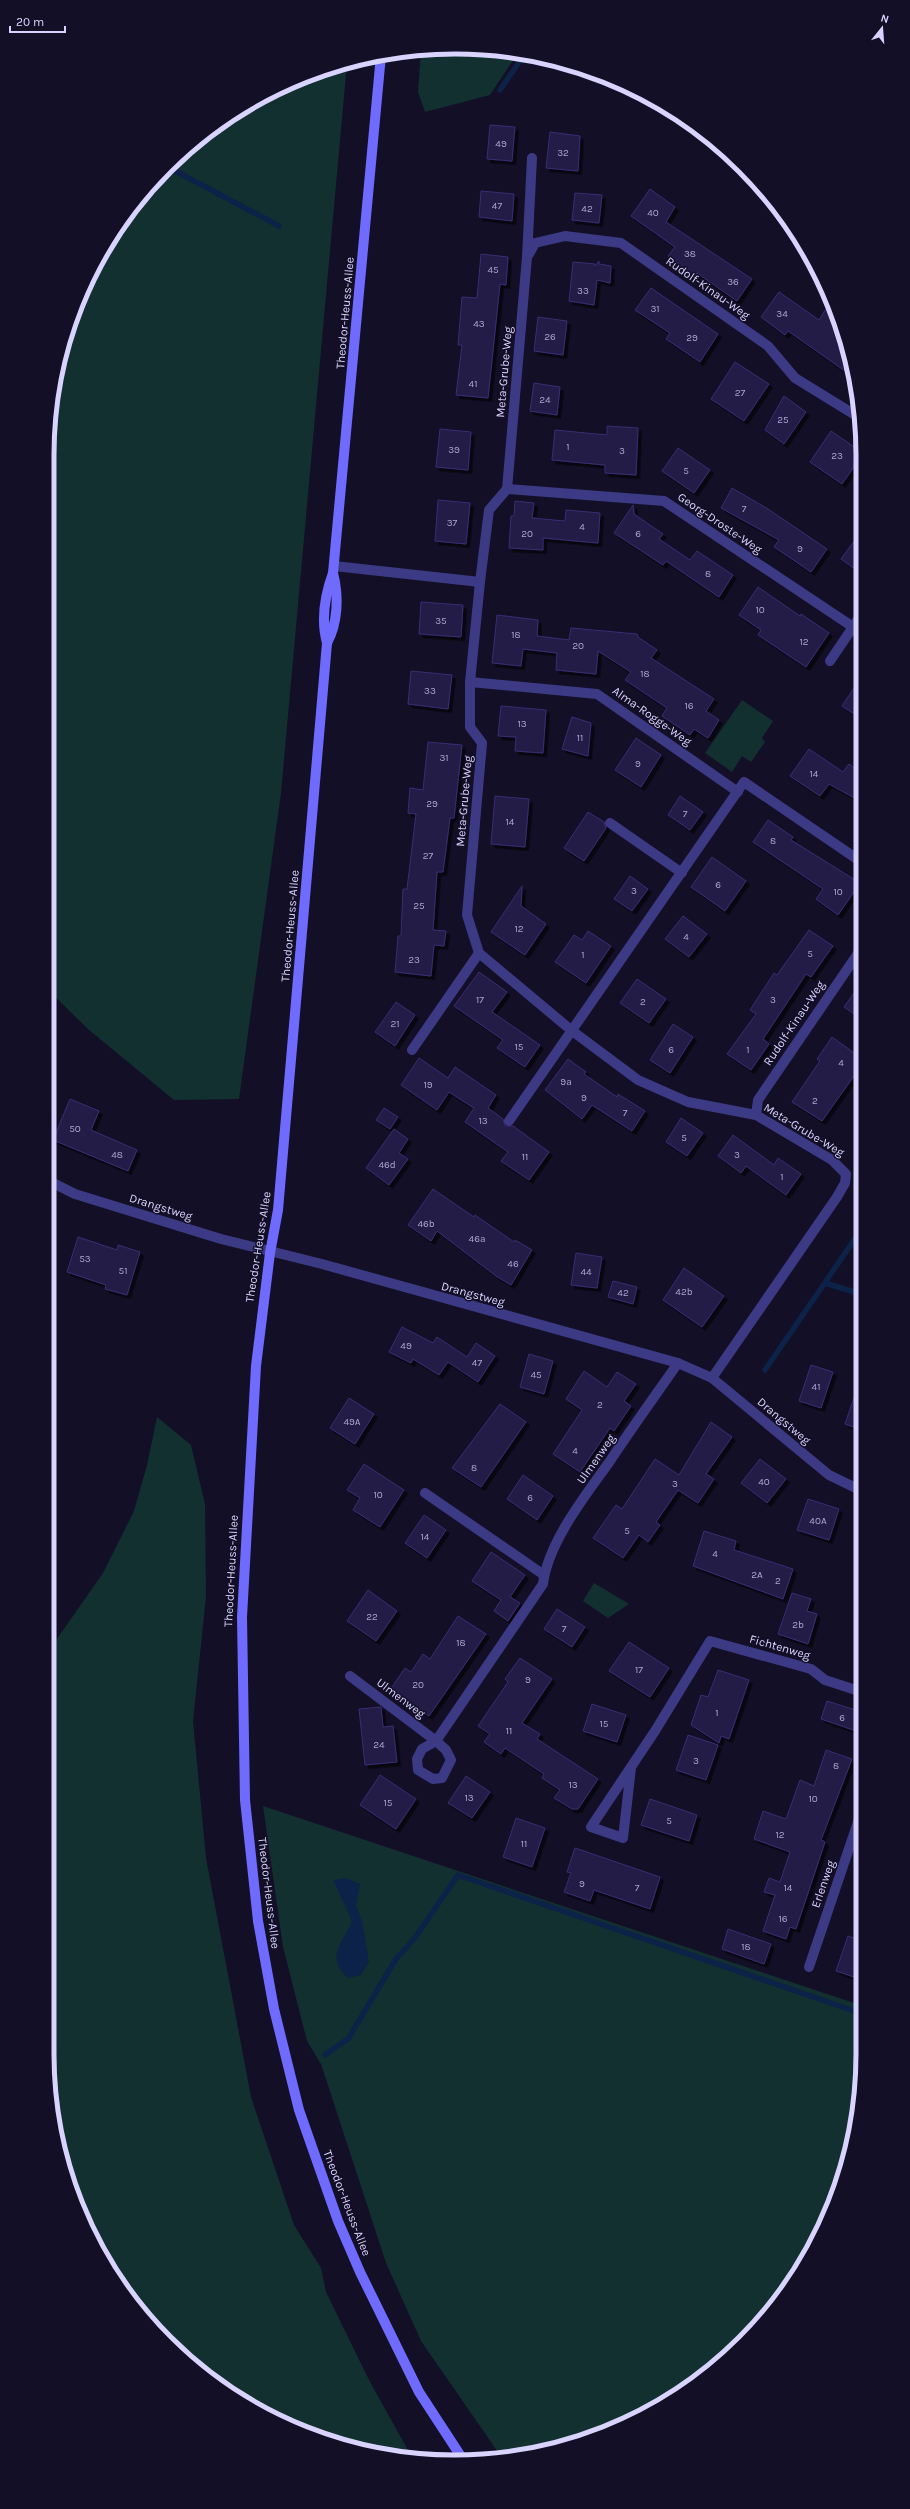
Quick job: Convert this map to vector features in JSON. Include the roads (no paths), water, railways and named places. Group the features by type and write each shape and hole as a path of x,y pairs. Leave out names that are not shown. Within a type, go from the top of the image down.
{"street":[{"name":"Theodor-Heuss-Allee","path":"380,61 334,569 328,588 324,630 327,643 287,1126 278,1210 270,1252 256,1366 242,1617 245,1800 258,1921 274,2009 299,2110 338,2221 360,2272 419,2392 460,2455"},
{"name":"Meta-Grube-Weg","path":"532,158 527,257 507,489 489,510 470,682 470,727 482,743 467,914 479,953 571,1030 638,1080 688,1102 756,1115 832,1160 846,1174 845,1182 712,1378"},
{"name":"Rudolf-Kinau-Weg","path":"527,257 535,243 565,236 621,243 768,346 795,378 854,414"},
{"name":"Georg-Droste-Weg","path":"507,489 664,501 853,627"},
{"path":"334,569 480,582"},
{"path":"830,661 856,622"},
{"name":"Alma-Rogge-Weg","path":"470,682 596,694 738,792"},
{"path":"508,1121 744,782 856,858"},
{"path":"610,823 682,873"},
{"path":"412,1050 479,953"},
{"name":"Rudolf-Kinau-Weg","path":"756,1115 758,1100 856,956"},
{"name":"Drangstweg","path":"54,1183 76,1194 270,1252 322,1264 678,1363 712,1378 829,1475 856,1488"},
{"name":"Ulmenweg","path":"350,1676 436,1741 543,1584 544,1575 574,1512 678,1363"},
{"path":"425,1493 544,1575"},
{"name":"Fichtenweg","path":"631,1768 623,1838 591,1827 631,1768 705,1639 811,1669 825,1680 856,1690"},
{"name":"Erlenweg","path":"809,1967 856,1828"}],"water":[{"path":"346,1878 360,1884 356,1906 362,1920 369,1962 361,1975 348,1978 341,1970 337,1957 340,1944 352,1921 333,1880"}],"waterway":[{"path":"500,90 521,60"},
{"path":"173,170 279,226"},
{"path":"765,1370 856,1237"},
{"path":"825,1283 856,1292"},
{"path":"325,2055 348,2039 396,1959 414,1939 458,1875 856,2012"}]}
